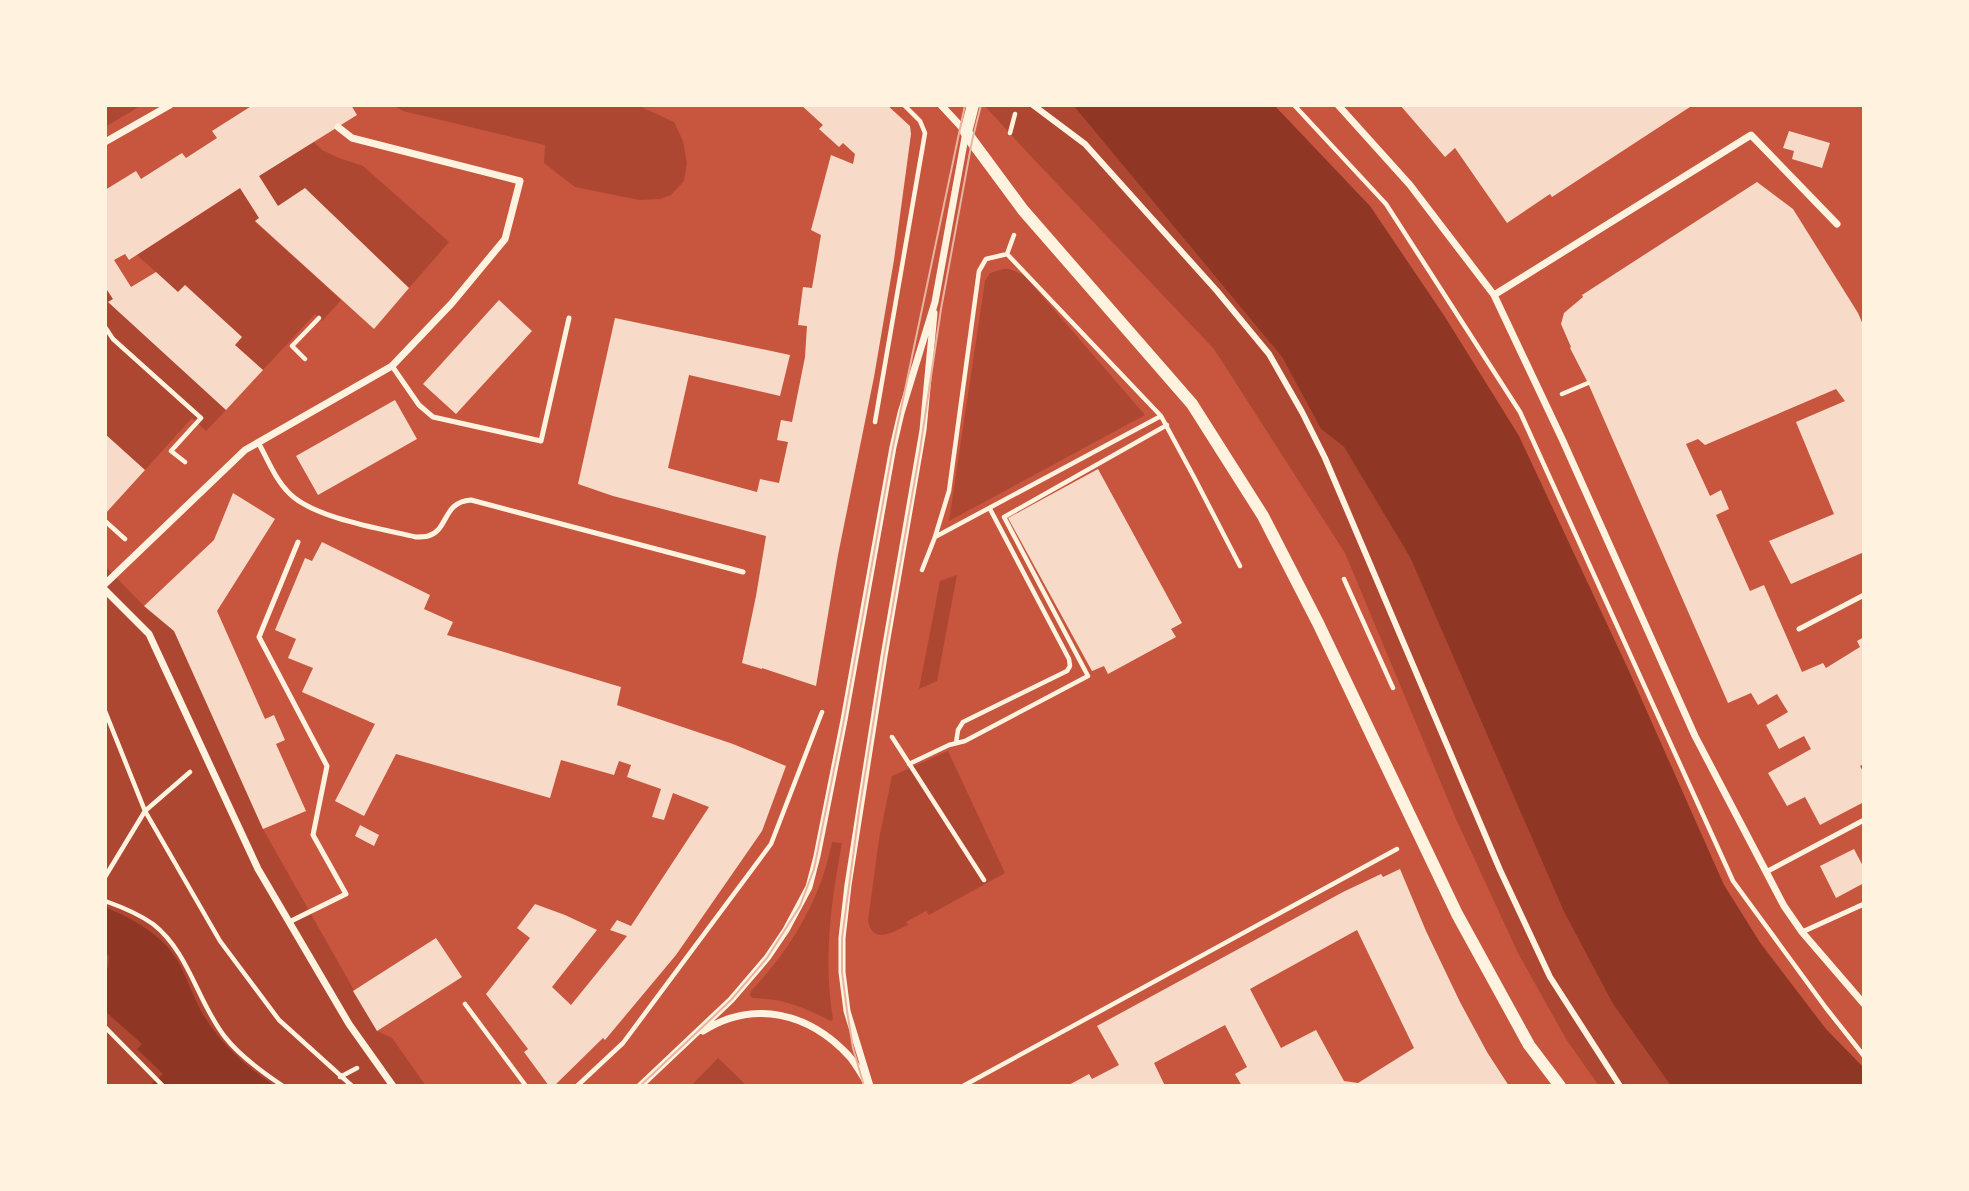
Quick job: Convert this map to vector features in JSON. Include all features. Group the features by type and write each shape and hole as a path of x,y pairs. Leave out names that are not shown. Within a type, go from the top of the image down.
{"street":[{"path":"105,142 170,105"},
{"path":"941,105 966,132 1023,210 1192,404 1264,516 1457,914 1529,1045 1560,1086"},
{"path":"870,1086 847,1011 842,972 842,937 878,695 923,430 935,302 973,105"},
{"path":"1032,105 1085,144 1217,291 1269,354 1325,458 1500,870 1550,977 1620,1086"},
{"path":"1338,105 1410,185 1494,295 1563,441 1695,736 1784,906 1802,932 1864,1004"},
{"path":"105,584 244,450 392,366 452,303 505,239 520,181 352,138 338,127"},
{"path":"1494,295 1751,135 1837,224"},
{"path":"640,1086 731,1000 767,958 809,887 844,720 893,447 935,302"},
{"path":"105,590 149,634 258,869 349,1024 393,1086"},
{"path":"682,1045 715,1024 739,1016 764,1013 784,1015 807,1024 830,1040 851,1059 870,1086"}],"lane":[{"path":"392,366 419,405 433,417 541,441 569,318"},
{"path":"258,442 278,480 291,495 306,506 336,517 416,537 428,536 438,531 454,505 463,500 471,500 743,572"},
{"path":"289,922 346,894 313,835 327,766 259,637 298,542"},
{"path":"1799,629 1864,595"},
{"path":"1766,872 1864,820"},
{"path":"1802,932 1864,904"}],"path":[{"path":"875,422 925,133 920,121 904,105"},
{"path":"1010,134 1017,105"},
{"path":"1294,105 1386,204 1520,412 1733,881 1864,1056"},
{"path":"1161,415 935,537 949,491 979,271 986,259 1007,254 1161,415 1240,566"},
{"path":"305,359 292,346 319,318"},
{"path":"105,327 113,339 201,418 171,451 184,462"},
{"path":"909,764 965,741 1088,676 1004,517 1167,425"},
{"path":"956,743 958,730 963,722 1067,671 1070,666 1069,659 990,509"},
{"path":"1344,579 1393,688"},
{"path":"105,711 145,811 220,941 279,1020 352,1086"},
{"path":"577,1086 623,1043 771,845 822,712"},
{"path":"891,736 984,880"},
{"path":"105,877 145,811 206,757"},
{"path":"962,1086 1396,849"},
{"path":"105,901 141,916 169,940 226,1039 282,1086"},
{"path":"465,1004 526,1086"},
{"path":"105,1027 163,1086"}],"shaded area":[{"path":"105,105 142,105 105,127"},
{"path":"393,105 637,105 674,122 683,141 687,163 684,181 671,195 660,199 639,200 575,187 544,163 545,145 403,111"},
{"path":"984,105 1073,105 1282,357 1321,429 1344,447 1410,556 1564,912 1613,1004 1671,1086 1599,1086 1566,1039 1518,953 1456,819 1345,553 1214,349"},
{"path":"1073,105 1274,105 1370,206 1445,317 1519,436 1629,671 1724,885 1761,944 1826,1029 1864,1068 1864,1086 1671,1086 1613,1004 1564,912 1410,557 1344,447 1321,429 1282,357"},
{"path":"314,142 322,150 363,166 449,242 409,288 305,189 278,206 259,176"},
{"path":"240,188 259,218 255,222 341,300 322,321 315,314 263,370 235,345 242,337 185,285 178,292 137,255"},
{"path":"1003,269 1024,275 1145,415 949,521 985,281 990,273"},
{"path":"105,287 113,299 109,302 226,410 206,431 192,418 145,470 105,434"},
{"path":"105,566 144,606 174,631 263,829 377,1031 392,1038 426,1086 105,1086"},
{"path":"957,575 937,681 919,689 940,581"},
{"path":"948,751 1005,873 929,915 926,911 906,922 908,925 879,935 874,933 868,921 879,839 892,776"},
{"path":"832,842 842,843 830,931 831,1021 793,1005 752,998 750,995 779,958 802,922 820,883"},
{"path":"105,907 138,923 166,945 180,965 213,1029 237,1056 275,1086 154,1086 152,1083 163,1074 137,1049 142,1044 105,1011 105,971 109,957 105,950"},
{"path":"718,1058 747,1086 691,1086"}],"building":[{"path":"253,105 351,105 357,115 259,176 278,206 305,188 409,288 374,329 255,221 259,218 240,188 129,260 125,254 114,260 131,287 156,272 178,292 185,285 242,337 235,345 263,370 226,410 108,302 113,299 105,287 105,190 136,171 141,179 182,153 186,158 217,138 212,131"},
{"path":"801,105 887,105 910,126 911,134 894,260 874,377 838,555 816,686 742,663 766,536 613,496 578,484 615,318 790,355 780,396 689,375 668,468 757,492 760,479 779,483 788,442 777,440 781,420 792,422 805,357 807,326 798,325 803,287 812,288 821,235 811,230 831,155 853,164 855,154 843,143 839,147 819,129 823,125"},
{"path":"1400,105 1693,105 1552,197 1550,194 1507,223 1455,148 1445,157"},
{"path":"1789,131 1830,143 1822,168 1792,159 1794,151 1783,148"},
{"path":"1757,182 1793,209 1864,327 1864,552 1791,584 1769,541 1834,514 1796,422 1845,401 1836,389 1705,445 1698,439 1686,444 1710,496 1721,490 1729,509 1716,515 1750,591 1764,585 1802,672 1823,663 1826,668 1860,647 1857,641 1864,637 1864,764 1860,766 1864,773 1864,802 1820,825 1805,797 1787,806 1768,773 1811,749 1804,736 1779,749 1766,725 1788,712 1777,694 1758,705 1751,693 1728,703 1561,324 1564,313 1583,297 1582,295"},
{"path":"499,300 532,331 456,414 423,384"},
{"path":"395,400 417,439 318,495 296,456"},
{"path":"105,434 145,470 105,514"},
{"path":"1098,469 1182,623 1171,629 1176,637 1108,674 1104,666 1092,671 1008,518"},
{"path":"233,493 275,519 217,611 265,719 274,715 285,740 276,744 306,811 263,829 174,631 144,606 214,540"},
{"path":"322,542 430,595 424,609 453,622 447,635 621,687 617,705 733,744 786,766 762,831 676,955 605,1040 603,1038 554,1086 549,1086 524,1052 528,1049 486,994 530,938 517,928 535,904 597,930 552,987 571,1005 627,936 610,930 617,920 631,926 709,807 673,793 664,820 652,817 661,789 627,777 631,765 619,761 614,775 561,760 550,798 396,754 364,816 335,801 375,724 302,692 313,668 288,658 296,639 275,630 305,558 312,561"},
{"path":"360,825 379,835 374,846 355,836"},
{"path":"1854,849 1864,868 1864,883 1836,898 1820,866"},
{"path":"1400,869 1460,1002 1509,1086 1242,1086 1235,1074 1247,1067 1225,1025 1154,1063 1165,1086 1067,1086 1089,1074 1092,1079 1119,1065 1097,1026 1343,892 1381,874 1383,877","holes":["1357,930 1414,1048 1358,1083 1344,1081 1316,1030 1281,1048 1250,989"]},
{"path":"436,938 462,977 377,1031 353,991"}],"tram line":[{"path":"640,1086 731,1000 767,958 800,906 814,869 893,447 965,105"},
{"path":"864,1086 853,1048 847,1011 842,972 842,938 859,812 941,309 981,105"}]}
